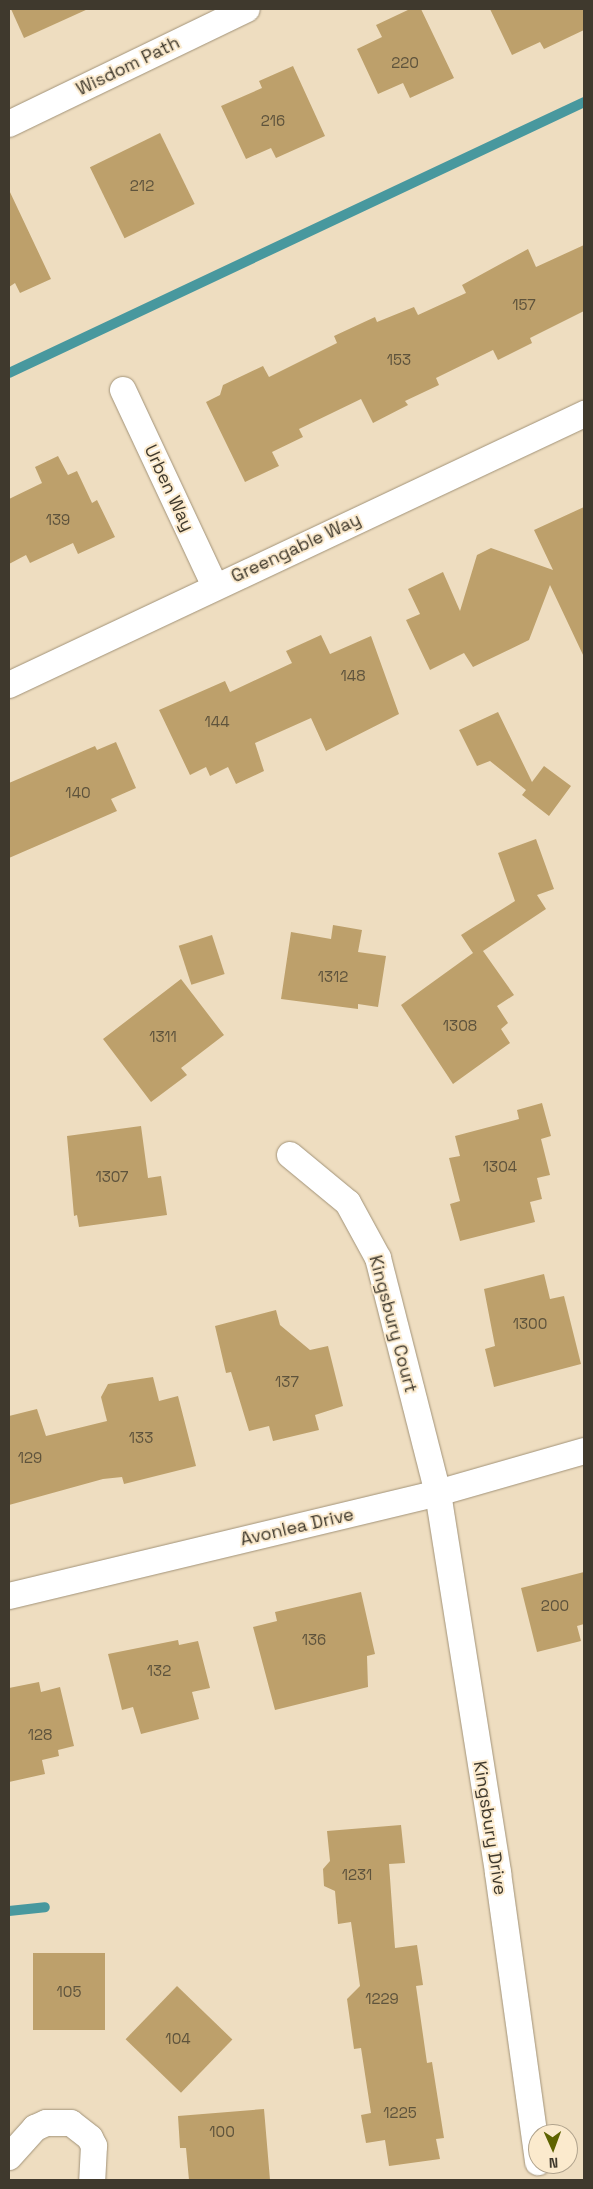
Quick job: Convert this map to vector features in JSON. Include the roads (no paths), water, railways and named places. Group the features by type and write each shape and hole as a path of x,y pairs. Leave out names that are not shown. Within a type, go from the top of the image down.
{"street":[{"name":"Wisdom Path","path":"9,124 248,9"},
{"name":"Urben Way","path":"123,390 215,586"},
{"name":"Greengable Way","path":"9,685 215,586 584,414"},
{"name":"Kingsbury Court","path":"290,1155 348,1203 378,1258 438,1493"},
{"name":"Avonlea Drive","path":"9,1596 438,1493 584,1451"},
{"name":"Kingsbury Drive","path":"438,1493 532,2124"},
{"path":"9,2157 35,2128 46,2123 71,2123 90,2138 94,2146 92,2180"}],"waterway":[{"path":"9,373 584,102"},
{"path":"9,1911 45,1907"}]}
